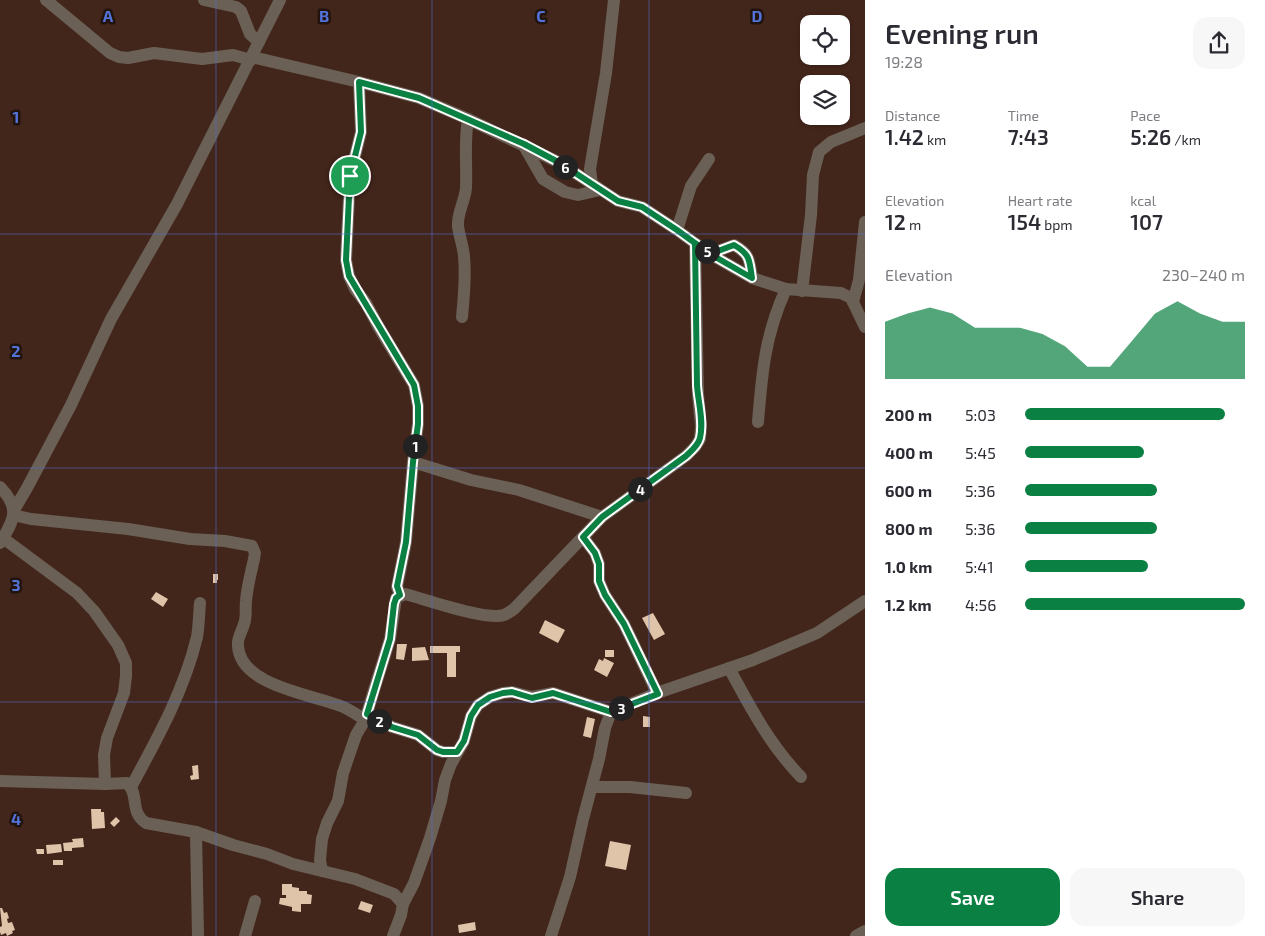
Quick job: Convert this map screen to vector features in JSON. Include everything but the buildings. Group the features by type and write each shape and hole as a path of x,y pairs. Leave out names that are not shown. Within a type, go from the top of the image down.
{"street":[{"path":"46,0 110,53 119,57 128,58 154,54 202,59 233,55 359,82 419,98 524,144 560,163 618,201 642,207 710,254 752,278 786,289 842,293 854,302 865,327"},
{"path":"204,0 236,7 241,11 250,34 258,42"},
{"path":"242,0 245,19"},
{"path":"105,784 104,755 107,738 124,693 126,663 118,645 94,611 77,593 2,541 10,526 14,512 71,405 111,319 177,204 280,0"},
{"path":"596,187 590,169 606,73 614,0"},
{"path":"359,82 361,132 350,176 346,260 349,276 356,289 414,385 418,406 418,424 406,542 397,586 400,595"},
{"path":"462,317 465,285 462,239 458,227 466,190 466,136 468,119"},
{"path":"802,291 811,216 813,175 819,152 831,142 865,128"},
{"path":"524,144 543,179 565,192 578,195 596,187"},
{"path":"677,230 692,186 709,159"},
{"path":"854,302 859,280 865,222"},
{"path":"322,871 320,850 327,824 338,801 343,773 356,735 366,717 390,639 396,598 405,594 485,615 504,615 514,609 602,517 686,456 700,439 695,243"},
{"path":"710,254 734,245 745,252 749,259 752,278"},
{"path":"758,422 761,376 767,342 775,313 786,289"},
{"path":"413,462 471,480 519,490 602,517"},
{"path":"0,487 9,496 14,512"},
{"path":"14,512 31,519 128,529 252,546 255,553 247,593 244,625 239,633 238,645 240,657 248,669 271,683 338,705 392,727 418,735 437,750 457,752"},
{"path":"583,537 595,553 599,564 599,581 605,595 624,624 658,694"},
{"path":"393,936 403,904 414,883 430,838 441,802 445,780 464,741 471,716 478,705 490,697 503,693 512,692 532,698 553,693 611,712 753,660 817,633 865,601"},
{"path":"131,787 160,736 178,696 197,636 200,603"},
{"path":"729,668 766,734 801,777"},
{"path":"551,936 570,877 605,728 611,712"},
{"path":"0,781 127,783 131,787 136,814 146,824 196,832 233,845 268,854 293,864 380,888 394,894 403,904"},
{"path":"592,787 630,787 686,793"},
{"path":"196,832 198,936"},
{"path":"245,936 255,901"},
{"path":"856,936 865,931"}],"route":[{"path":"350,176 346,260 349,276 414,385 418,406 418,424 406,542 397,586 398,594 400,595 396,598 394,604 390,639 367,714 392,727 418,735 437,750 457,752 464,741 471,716 478,705 490,697 503,693 512,692 532,698 553,693 560,694 611,712 658,694 624,624 605,595 599,581 599,564 595,553 583,537 602,517 686,456 700,439 695,243 710,254 752,278 749,259 745,252 734,245 710,254 695,243 677,230 642,207 618,201 560,163 524,144 419,98 359,82 361,132 350,176"}]}
